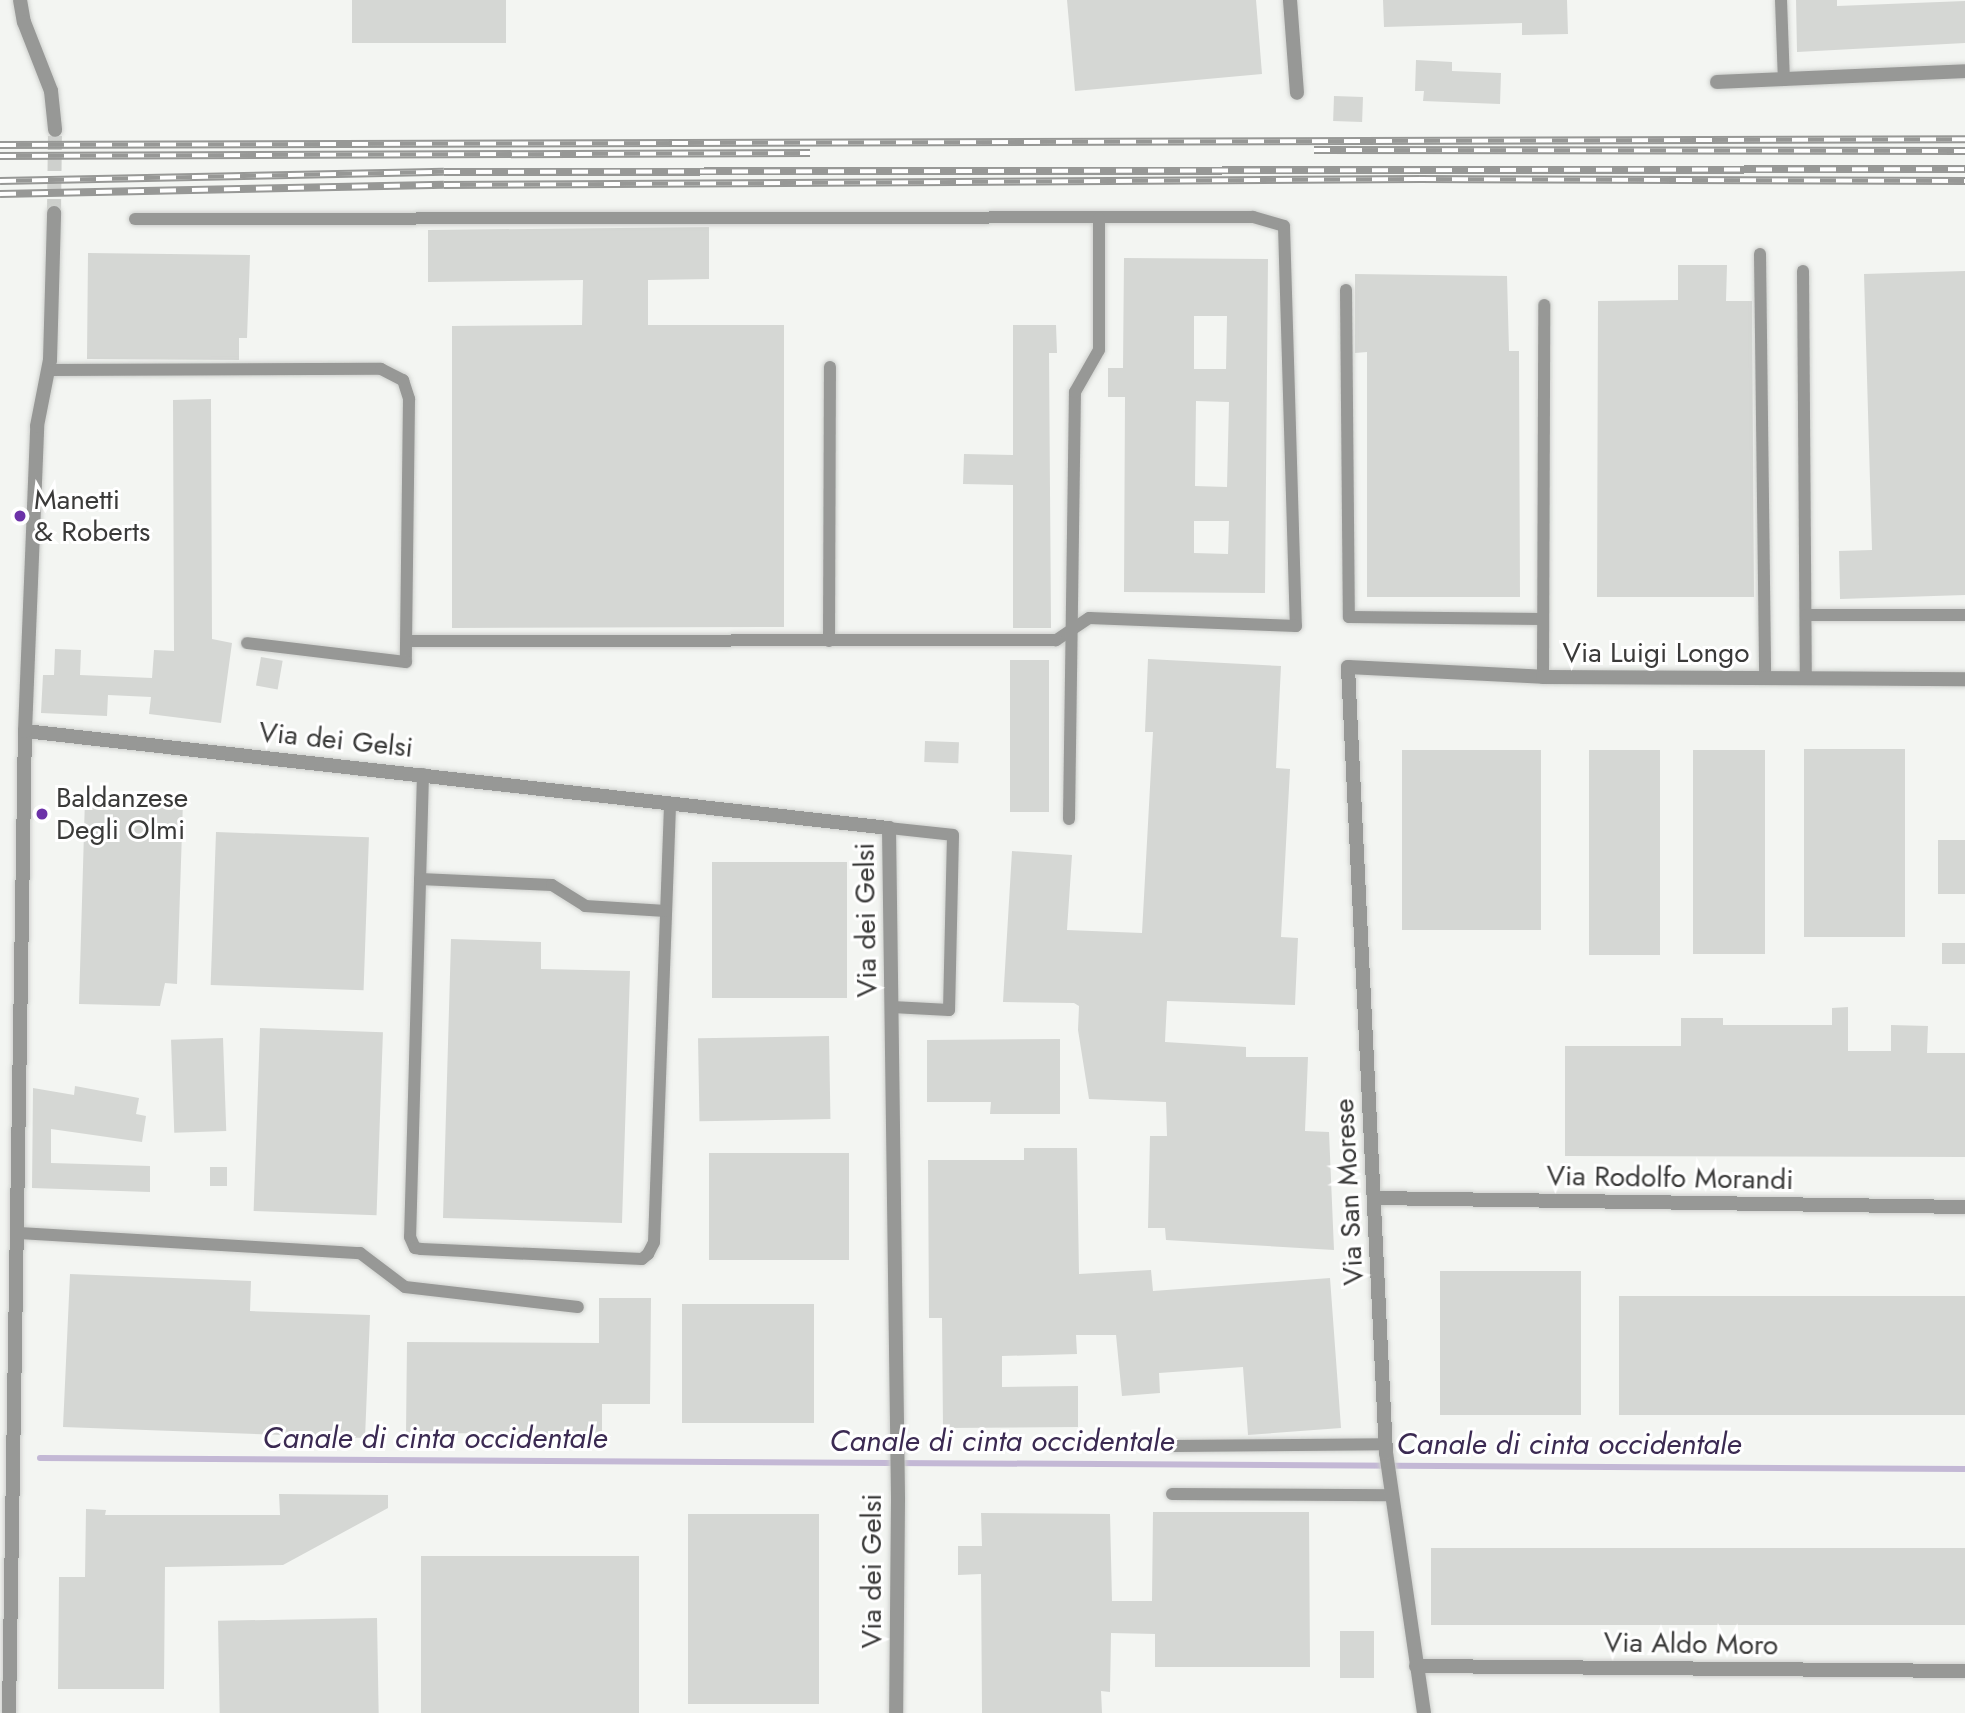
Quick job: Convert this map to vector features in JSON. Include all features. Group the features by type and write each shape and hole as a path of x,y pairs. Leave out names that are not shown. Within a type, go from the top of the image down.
{"street":[{"path":"20,0 28,32 51,91 55,130"},
{"path":"1290,0 1297,93"},
{"path":"1717,82 1965,71"},
{"path":"9,1713 19,1233 25,731 37,426 48,370 54,213"},
{"name":"Via Luigi Longo","path":"1348,667 1543,677 1965,679"},
{"name":"Via San Morese","path":"1348,667 1386,1449 1424,1713"},
{"name":"Via dei Gelsi","path":"25,731 889,828 898,1500 896,1713"},
{"name":"Via Rodolfo Morandi","path":"1374,1198 1965,1208"},
{"name":"Via Aldo Moro","path":"1416,1665 1965,1671"}],"lane":[{"path":"1781,0 1784,80"},
{"path":"135,219 1253,217 1284,226 1296,626 1089,618 1056,640 408,641"},
{"path":"1069,820 1075,392 1099,351 1099,218"},
{"path":"1760,254 1765,678"},
{"path":"1803,271 1806,678"},
{"path":"1346,290 1349,617 1543,619"},
{"path":"1543,677 1544,305"},
{"path":"830,367 830,641"},
{"path":"48,370 381,369 404,380 409,399 406,662 247,643"},
{"path":"1806,615 1965,615"},
{"path":"423,774 410,1237 415,1248 421,1249 642,1259 648,1254 654,1242 670,803"},
{"path":"889,828 953,835 950,1010 892,1007"},
{"path":"420,879 552,885 585,906 666,911"},
{"path":"19,1233 360,1252 405,1287 578,1307"},
{"path":"1174,1446 1386,1449"},
{"path":"1172,1494 1391,1492"}],"building":[{"path":"352,0 506,0 506,43 352,43"},
{"path":"1067,0 1256,0 1262,74 1075,91"},
{"path":"1383,0 1567,0 1568,34 1522,35 1522,23 1384,27"},
{"path":"1796,0 1837,0 1837,6 1965,1 1965,43 1797,52"},
{"path":"1416,60 1452,62 1452,71 1501,73 1500,104 1423,101 1424,91 1415,91"},
{"path":"1334,96 1363,97 1362,122 1333,121"},
{"path":"709,227 709,279 648,280 648,325 784,325 784,627 452,628 452,326 582,325 583,280 428,282 428,230"},
{"path":"88,253 250,255 247,338 239,338 239,360 87,359"},
{"path":"1124,258 1268,259 1265,593 1124,592 1125,397 1108,397 1108,368 1123,368","holes":["1194,316 1227,316 1226,369 1194,369","1196,401 1229,402 1227,487 1195,486","1194,521 1229,521 1228,554 1194,553"]},
{"path":"1678,265 1727,265 1726,301 1752,301 1754,597 1597,597 1598,301 1678,300"},
{"path":"1965,271 1965,595 1840,599 1839,551 1872,550 1864,274"},
{"path":"1355,274 1507,276 1509,351 1519,351 1520,597 1367,597 1367,352 1355,353"},
{"path":"1013,325 1056,325 1057,353 1049,353 1051,628 1013,628 1013,485 963,484 964,454 1013,455"},
{"path":"211,399 212,639 232,643 221,723 149,714 151,697 108,695 107,716 41,713 43,675 54,675 55,649 81,650 80,675 152,678 154,650 174,651 173,400"},
{"path":"261,657 283,661 278,689 256,686"},
{"path":"1148,659 1281,666 1276,768 1290,769 1281,937 1298,938 1295,1005 1167,1001 1165,1042 1246,1047 1246,1057 1308,1057 1305,1131 1329,1132 1334,1250 1166,1240 1165,1228 1148,1228 1150,1136 1167,1136 1166,1102 1089,1099 1078,1030 1079,1006 1074,1003 1003,1002 1012,851 1072,855 1067,930 1142,933 1153,732 1145,732"},
{"path":"1010,660 1049,660 1049,812 1010,812"},
{"path":"925,741 959,742 958,763 924,762"},
{"path":"1804,749 1905,749 1905,937 1804,937"},
{"path":"1402,750 1541,750 1541,930 1402,930"},
{"path":"1589,750 1660,750 1660,955 1589,955"},
{"path":"1693,750 1765,750 1765,954 1693,954"},
{"path":"85,798 183,801 177,984 165,983 160,1006 79,1004"},
{"path":"216,832 369,837 364,990 211,985"},
{"path":"1938,840 1965,840 1965,894 1938,894"},
{"path":"712,862 847,862 847,998 712,998"},
{"path":"451,939 541,942 541,969 630,971 622,1223 443,1218"},
{"path":"1942,943 1965,943 1965,964 1942,964"},
{"path":"1848,1007 1848,1051 1891,1051 1891,1025 1928,1026 1927,1053 1965,1053 1965,1157 1565,1156 1565,1046 1681,1046 1681,1018 1723,1018 1723,1025 1832,1025 1832,1008"},
{"path":"260,1028 383,1032 377,1215 254,1211"},
{"path":"829,1036 830,1119 699,1121 698,1038"},
{"path":"223,1038 226,1131 174,1133 171,1040"},
{"path":"1060,1039 1060,1114 990,1114 991,1102 927,1102 927,1040"},
{"path":"75,1086 139,1098 136,1114 146,1116 142,1142 51,1129 51,1163 150,1166 150,1192 32,1188 33,1088 74,1095"},
{"path":"1024,1148 1077,1148 1079,1274 1151,1270 1153,1291 1330,1278 1341,1428 1248,1435 1243,1367 1159,1373 1160,1393 1122,1396 1116,1335 1076,1335 1077,1354 1002,1356 1002,1387 1078,1386 1078,1427 943,1428 942,1318 929,1318 928,1160 1024,1160"},
{"path":"709,1153 849,1153 849,1260 709,1260"},
{"path":"210,1167 227,1167 227,1186 210,1186"},
{"path":"1440,1271 1581,1271 1581,1415 1440,1415"},
{"path":"70,1274 251,1281 250,1311 370,1315 365,1438 63,1427"},
{"path":"1619,1296 1965,1296 1965,1415 1619,1415"},
{"path":"599,1298 651,1298 650,1404 602,1404 602,1434 406,1433 407,1342 599,1343"},
{"path":"682,1304 814,1304 814,1423 682,1423"},
{"path":"279,1494 388,1495 388,1508 283,1565 165,1567 164,1689 58,1689 59,1577 85,1577 86,1509 106,1510 105,1515 280,1515"},
{"path":"1153,1512 1309,1512 1310,1667 1155,1667 1155,1634 1111,1633 1110,1692 1101,1691 1102,1713 982,1713 981,1574 958,1575 958,1546 982,1546 981,1513 1110,1514 1112,1601 1152,1601"},
{"path":"688,1514 819,1514 819,1704 688,1704"},
{"path":"1431,1548 1965,1548 1965,1625 1431,1625"},
{"path":"421,1556 639,1556 639,1713 421,1713"},
{"path":"377,1618 379,1713 220,1713 218,1621"},
{"path":"1340,1631 1374,1631 1374,1678 1340,1678"}],"waterway":[{"name":"Canale di cinta occidentale","path":"40,1458 1965,1469"}],"tunnel":[{"path":"54,213 55,130"}],"railway":[{"path":"0,145 1965,139"},
{"path":"1314,150 1965,151"},
{"path":"0,156 810,153"},
{"path":"0,181 444,172 1965,169"},
{"path":"0,194 444,185 1420,179 1965,181"}],"place":[{"name":"Manetti & Roberts","path":"20,516"},
{"name":"Baldanzese Degli Olmi","path":"42,814"}]}
